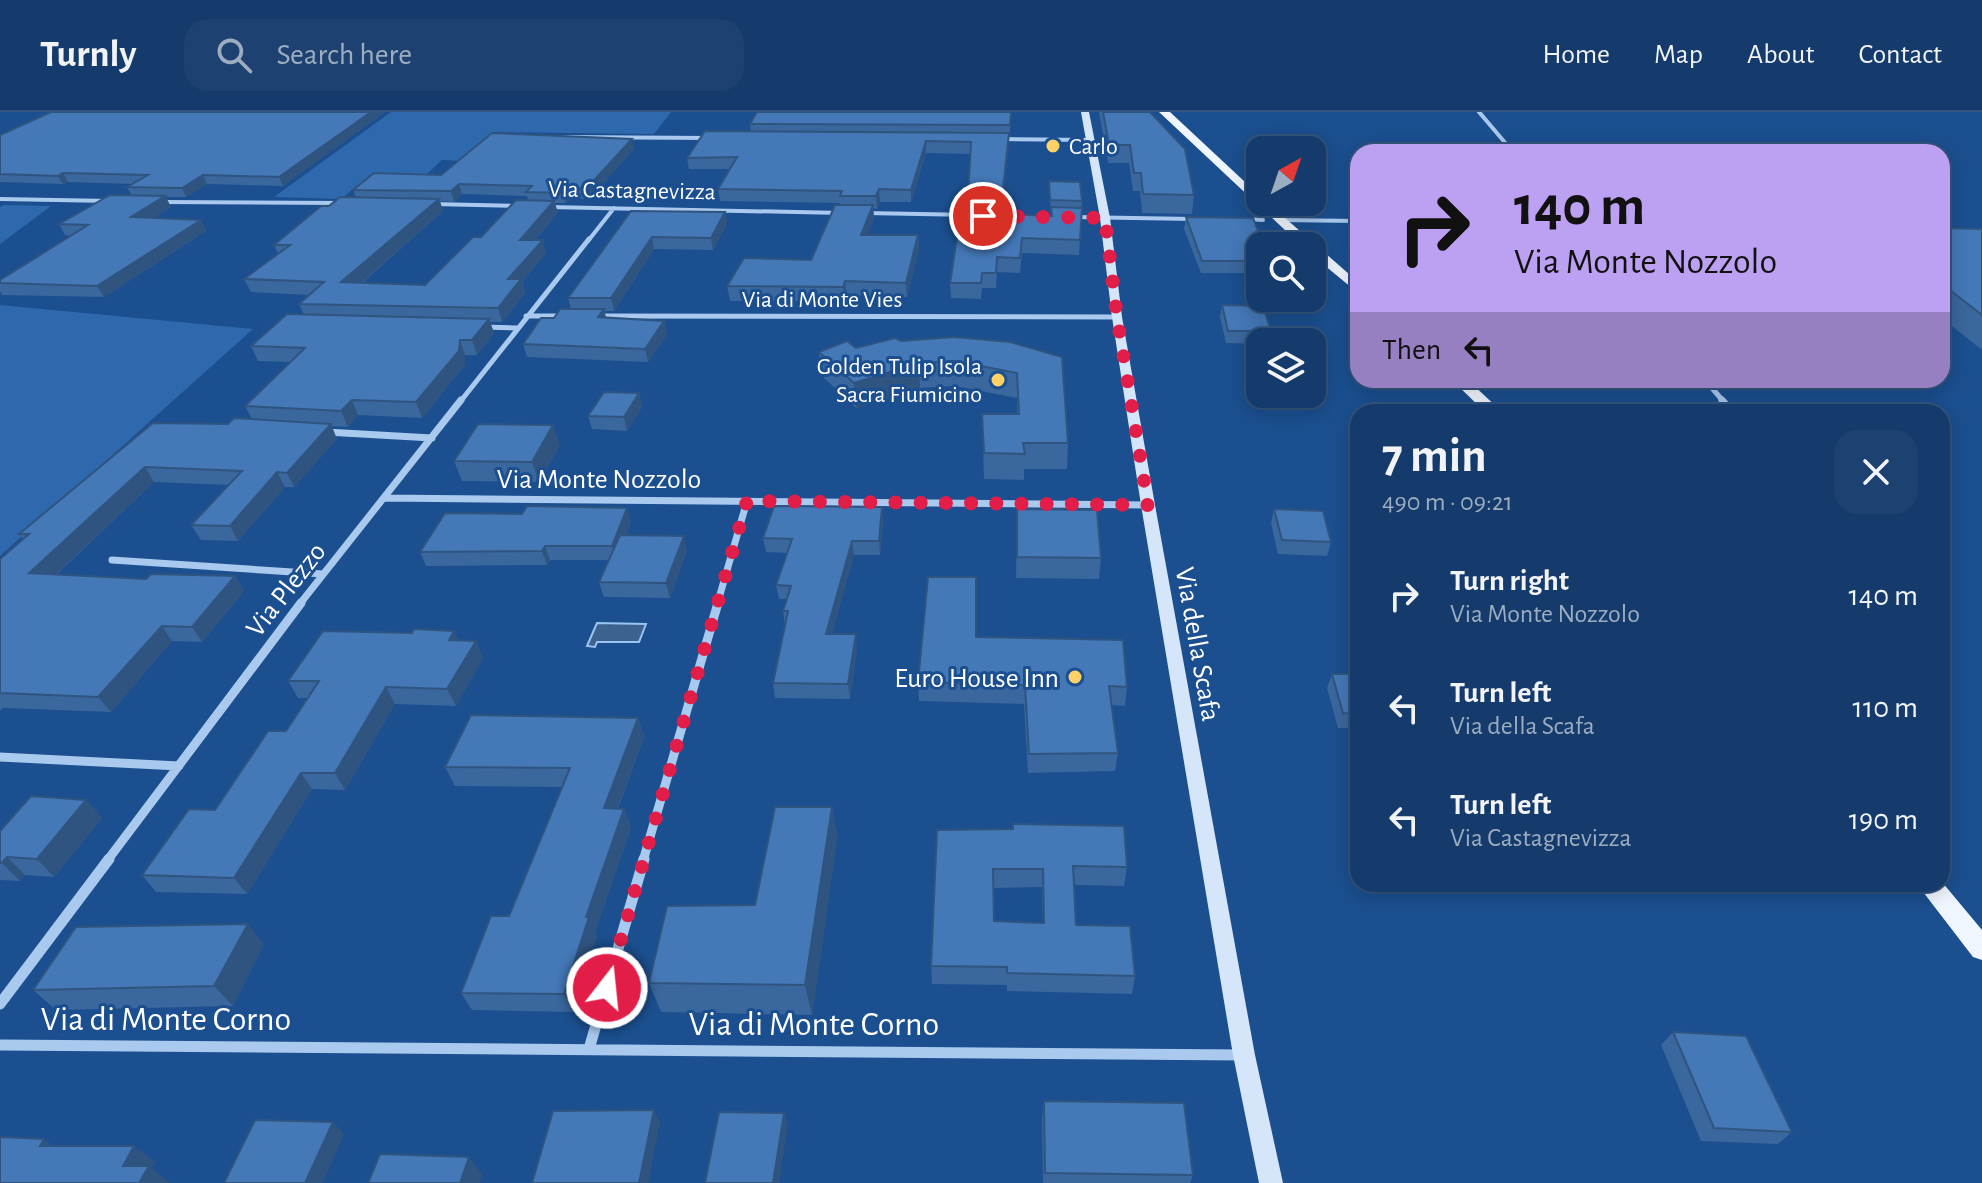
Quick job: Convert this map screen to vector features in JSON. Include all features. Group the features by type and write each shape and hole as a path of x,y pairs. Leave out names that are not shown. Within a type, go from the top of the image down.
{"main road":[{"path":"1164,112 1246,189"},
{"path":"1276,216 1293,232"},
{"path":"1326,261 1350,282"},
{"path":"1468,388 1485,404"},
{"path":"1936,892 1982,949"}],"street":[{"name":"Via della Scafa","path":"1085,112 1105,218 1117,317 1148,505 1244,1055 1271,1183"},
{"path":"1479,112 1506,144"},
{"path":"553,137 711,138"},
{"path":"995,139 1090,140"},
{"path":"0,199 115,201"},
{"path":"147,202 354,204"},
{"name":"Via Castagnevizza","path":"417,204 523,206"},
{"name":"Via Castagnevizza","path":"539,207 979,215"},
{"name":"Via Plezzo","path":"0,1004 323,574 614,208"},
{"path":"1058,217 1200,219"},
{"path":"1232,219 1263,220"},
{"path":"1280,220 1350,221"},
{"path":"526,316 574,316"},
{"name":"Via di Monte Vies","path":"590,316 1117,317"},
{"path":"471,327 517,328"},
{"path":"1712,388 1726,404"},
{"path":"323,431 432,438"},
{"name":"Via Monte Nozzolo","path":"385,498 1148,505"},
{"path":"589,1049 747,501"},
{"path":"112,560 323,574"},
{"path":"0,757 179,766"},
{"name":"Via di Monte Corno","path":"0,1045 1244,1055"}],"shaded area":[{"path":"391,112 671,112 654,134 494,132 463,161 442,160 426,175 372,174 341,199 274,197"},
{"path":"51,206 0,244 0,207"},
{"path":"0,305 253,329 0,556"},
{"path":"597,623 646,624 639,642 597,642 595,647 587,646"}],"building":[{"path":"51,112 371,112 279,177 203,175 182,188 127,187 148,175 0,174 0,135"},
{"path":"757,112 1011,112 1010,125 750,124"},
{"path":"1103,112 1150,112 1185,149 1194,195 1143,194 1141,173 1134,173 1130,145 1109,145"},
{"path":"705,131 1009,133 1002,198 968,198 971,142 926,141 911,190 879,189 876,196 840,196 842,191 718,189 737,157 687,158"},
{"path":"492,133 632,139 586,189 567,188 563,193 526,192 532,186 459,184 451,191 353,190 374,173 441,175"},
{"path":"1049,181 1080,182 1082,201 1050,200"},
{"path":"110,195 165,196 131,217 201,220 97,286 0,283 0,280 88,225 59,224"},
{"path":"340,197 439,199 341,282 425,285 473,237 481,237 516,200 554,201 520,240 543,240 508,279 521,279 498,308 299,304 324,282 244,279 290,245 274,245 321,206 329,206"},
{"path":"835,205 873,205 861,235 918,235 906,283 845,281 843,287 727,286 744,258 811,260"},
{"path":"968,206 1001,206 1000,214 1052,216 1051,207 1082,208 1080,240 1022,238 1020,258 997,257 996,273 982,273 981,283 950,283 960,218 967,218"},
{"path":"631,211 725,212 711,238 652,237 611,298 568,298"},
{"path":"1186,217 1253,218 1258,232 1246,232 1246,261 1202,261"},
{"path":"1950,228 1982,229 1982,315 1950,290"},
{"path":"1222,305 1246,306 1246,312 1265,312 1270,328 1246,328 1246,331 1228,331"},
{"path":"560,309 604,309 598,317 664,321 645,349 523,344 541,318 554,318"},
{"path":"287,314 489,319 472,340 460,340 459,351 416,402 352,400 341,411 245,406 305,348 251,346"},
{"path":"954,337 1010,342 1062,357 1068,443 1023,443 1025,454 984,453 982,414 1019,414 1017,373 955,361 919,363 854,383 819,352 847,341 856,348 895,338 901,341"},
{"path":"604,392 639,393 624,417 588,416"},
{"path":"234,418 331,424 287,473 277,472 230,526 191,525 242,471 145,467 29,573 146,579 151,574 235,576 192,627 162,626 98,697 0,693 0,559 29,534 19,534 153,423 228,424"},
{"path":"478,424 553,425 532,462 454,461"},
{"path":"527,506 627,508 612,546 545,546 542,551 420,552 445,513 522,514"},
{"path":"774,506 882,507 879,541 852,541 826,634 856,634 848,684 773,683 788,611 783,611 791,586 776,585 792,539 763,538"},
{"path":"1017,509 1097,510 1101,558 1017,557"},
{"path":"1274,509 1323,511 1331,542 1282,540"},
{"path":"620,535 684,536 666,583 599,582"},
{"path":"928,577 976,577 976,637 1123,640 1127,687 1109,686 1118,753 1029,754 1025,685 918,682"},
{"path":"414,629 454,631 449,640 476,641 447,689 386,687 335,773 301,773 234,878 142,875 189,809 215,810 268,731 286,731 319,681 288,681 323,631 412,633"},
{"path":"1332,674 1350,674 1350,713 1343,713"},
{"path":"471,715 638,718 604,808 624,809 586,917 589,917 564,994 461,993 491,916 509,916 570,768 445,767"},
{"path":"31,796 86,800 37,859 7,857 0,863 0,831"},
{"path":"775,807 832,807 805,985 649,983 667,906 755,905"},
{"path":"1013,824 1124,826 1127,867 1073,866 1076,925 1130,926 1135,976 1007,973 1007,967 931,966 937,830 1013,829","holes":["993,869 1043,869 1044,923 994,921"]},
{"path":"248,924 214,986 33,990 76,927"},
{"path":"1673,1032 1746,1036 1792,1132 1714,1128"},
{"path":"1044,1101 1184,1103 1193,1175 1045,1173"},
{"path":"654,1110 639,1183 532,1183 553,1111"},
{"path":"719,1112 784,1113 773,1183 705,1183"},
{"path":"255,1120 333,1122 305,1183 224,1183"},
{"path":"0,1137 44,1139 40,1146 134,1146 123,1166 149,1166 139,1183 0,1183"},
{"path":"380,1154 469,1157 460,1183 368,1183"}],"place":[{"name":"Carlo","path":"1053,146"},
{"name":"Golden Tulip Isola Sacra Fiumicino","path":"998,380"},
{"name":"Euro House Inn","path":"1075,677"}],"route":[{"path":"607,988 747,501 1148,505 1117,317 1105,218 983,216"}]}
